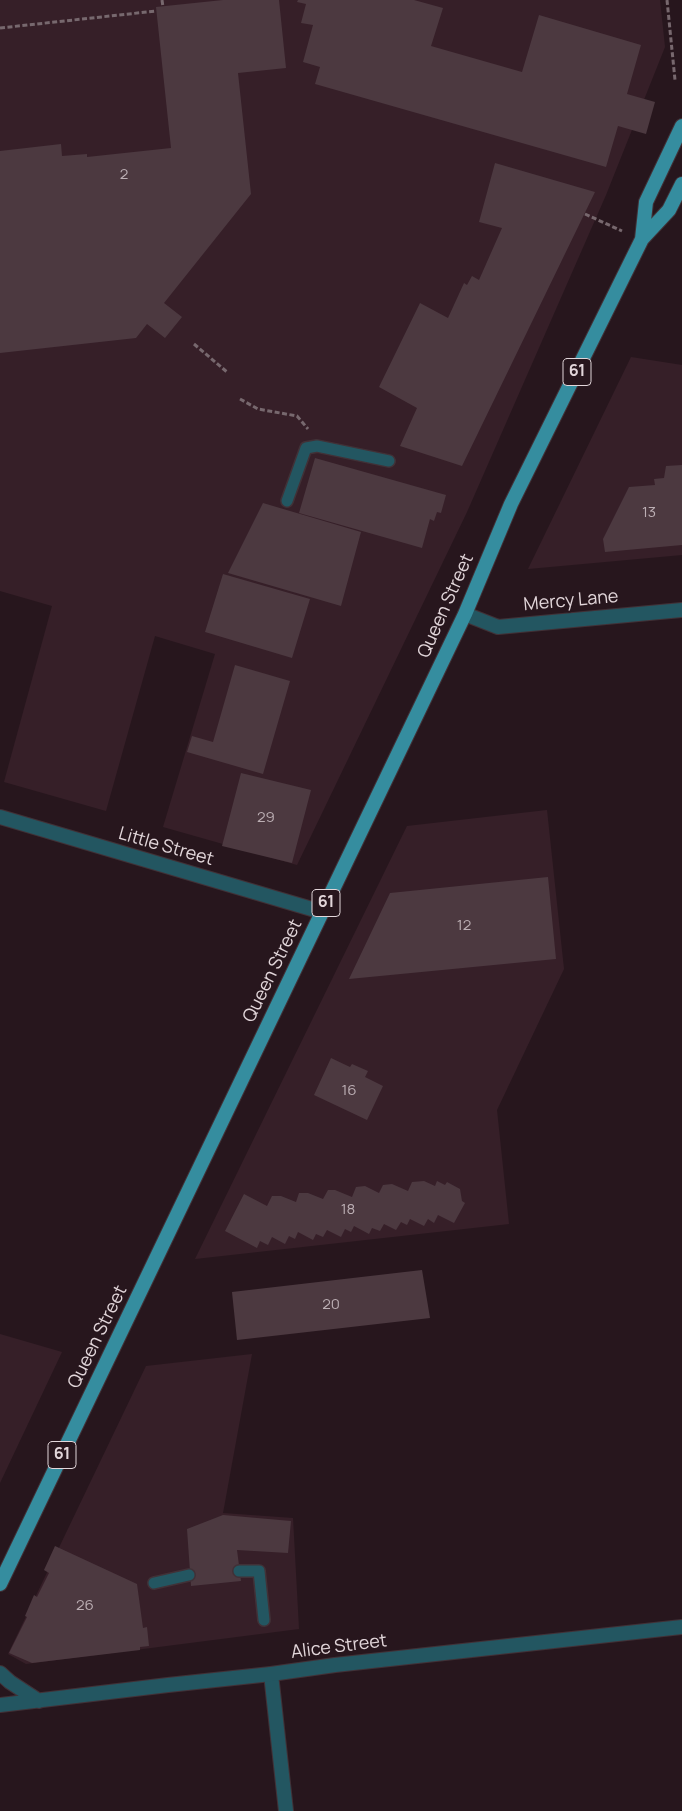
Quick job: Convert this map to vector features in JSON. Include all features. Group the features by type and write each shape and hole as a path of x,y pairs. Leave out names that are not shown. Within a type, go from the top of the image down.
{"main road":[{"name":"Queen Street","path":"642,239 646,202 682,126"},
{"name":"Queen Street","path":"0,1584 465,614 511,504 642,239 669,210 682,184"}],"street":[{"name":"Mercy Lane","path":"465,614 498,626 682,610"},
{"name":"Little Street","path":"0,817 322,912"},
{"name":"Alice Street","path":"0,1705 168,1684 272,1674 335,1665 682,1627"},
{"path":"0,1672 10,1682 39,1701"},
{"path":"272,1674 286,1811"}],"lane":[{"path":"287,501 306,448 318,446 389,461"},
{"path":"239,1571 259,1571 264,1620"},
{"path":"154,1583 189,1575"}],"path":[{"path":"162,0 163,7"},
{"path":"667,0 675,80"},
{"path":"0,28 156,11"},
{"path":"585,214 617,229"},
{"path":"194,344 227,372"},
{"path":"240,399 258,409 297,416 310,431"}],"shaded area":[{"path":"0,0 660,0 665,47 606,195 467,512 297,865 163,827 215,654 155,636 106,811 4,782 52,606 0,591"},
{"path":"631,357 682,365 682,555 528,569"},
{"path":"547,810 564,969 497,1110 509,1224 195,1259 407,826"},
{"path":"0,1334 62,1352 0,1483"},
{"path":"252,1354 223,1513 293,1518 299,1629 26,1664 8,1654 146,1366"}],"building":[{"path":"223,0 279,0 286,68 238,73 251,194 164,303 182,317 165,338 147,324 136,338 0,353 0,151 61,144 62,156 87,154 87,157 171,148 156,7"},
{"path":"298,0 414,0 443,8 431,46 522,72 539,15 641,45 627,94 655,102 646,134 618,126 606,167 315,84 320,67 303,62 313,25 301,23 306,4 297,2"},
{"path":"495,163 595,192 462,466 400,446 417,408 379,387 420,303 448,318 464,283 467,285 472,276 479,280 502,228 479,222"},
{"path":"315,458 446,495 441,513 437,512 434,521 430,519 422,548 299,513"},
{"path":"682,465 682,545 605,552 603,539 629,487 655,485 654,479 664,478 666,466"},
{"path":"263,503 361,532 341,606 228,573"},
{"path":"223,574 310,599 292,658 205,632"},
{"path":"235,665 290,681 263,774 187,752 192,736 213,742"},
{"path":"241,773 311,790 292,863 222,846"},
{"path":"548,877 556,959 349,979 390,893"},
{"path":"331,1058 350,1067 352,1064 368,1071 365,1077 383,1086 367,1120 314,1095"},
{"path":"424,1181 435,1186 437,1181 445,1185 447,1182 460,1189 462,1201 465,1203 454,1223 438,1215 434,1223 428,1219 424,1226 410,1219 407,1225 401,1222 396,1230 384,1224 380,1231 372,1228 369,1234 354,1226 351,1232 345,1229 341,1237 327,1230 323,1237 316,1234 313,1240 298,1232 295,1239 289,1236 285,1244 272,1237 268,1245 260,1241 257,1248 225,1231 244,1194 267,1206 272,1196 281,1196 296,1202 299,1193 308,1193 323,1199 328,1190 335,1190 352,1197 356,1187 365,1186 379,1193 383,1185 392,1184 408,1191 412,1182"},
{"path":"422,1270 430,1318 237,1340 232,1292"},
{"path":"223,1515 291,1521 288,1553 237,1550 241,1581 191,1586 187,1529"},
{"path":"55,1546 137,1584 143,1628 147,1627 149,1646 140,1647 140,1650 32,1663 9,1653 27,1617 25,1616 34,1595 37,1597 49,1573 44,1570"}]}
